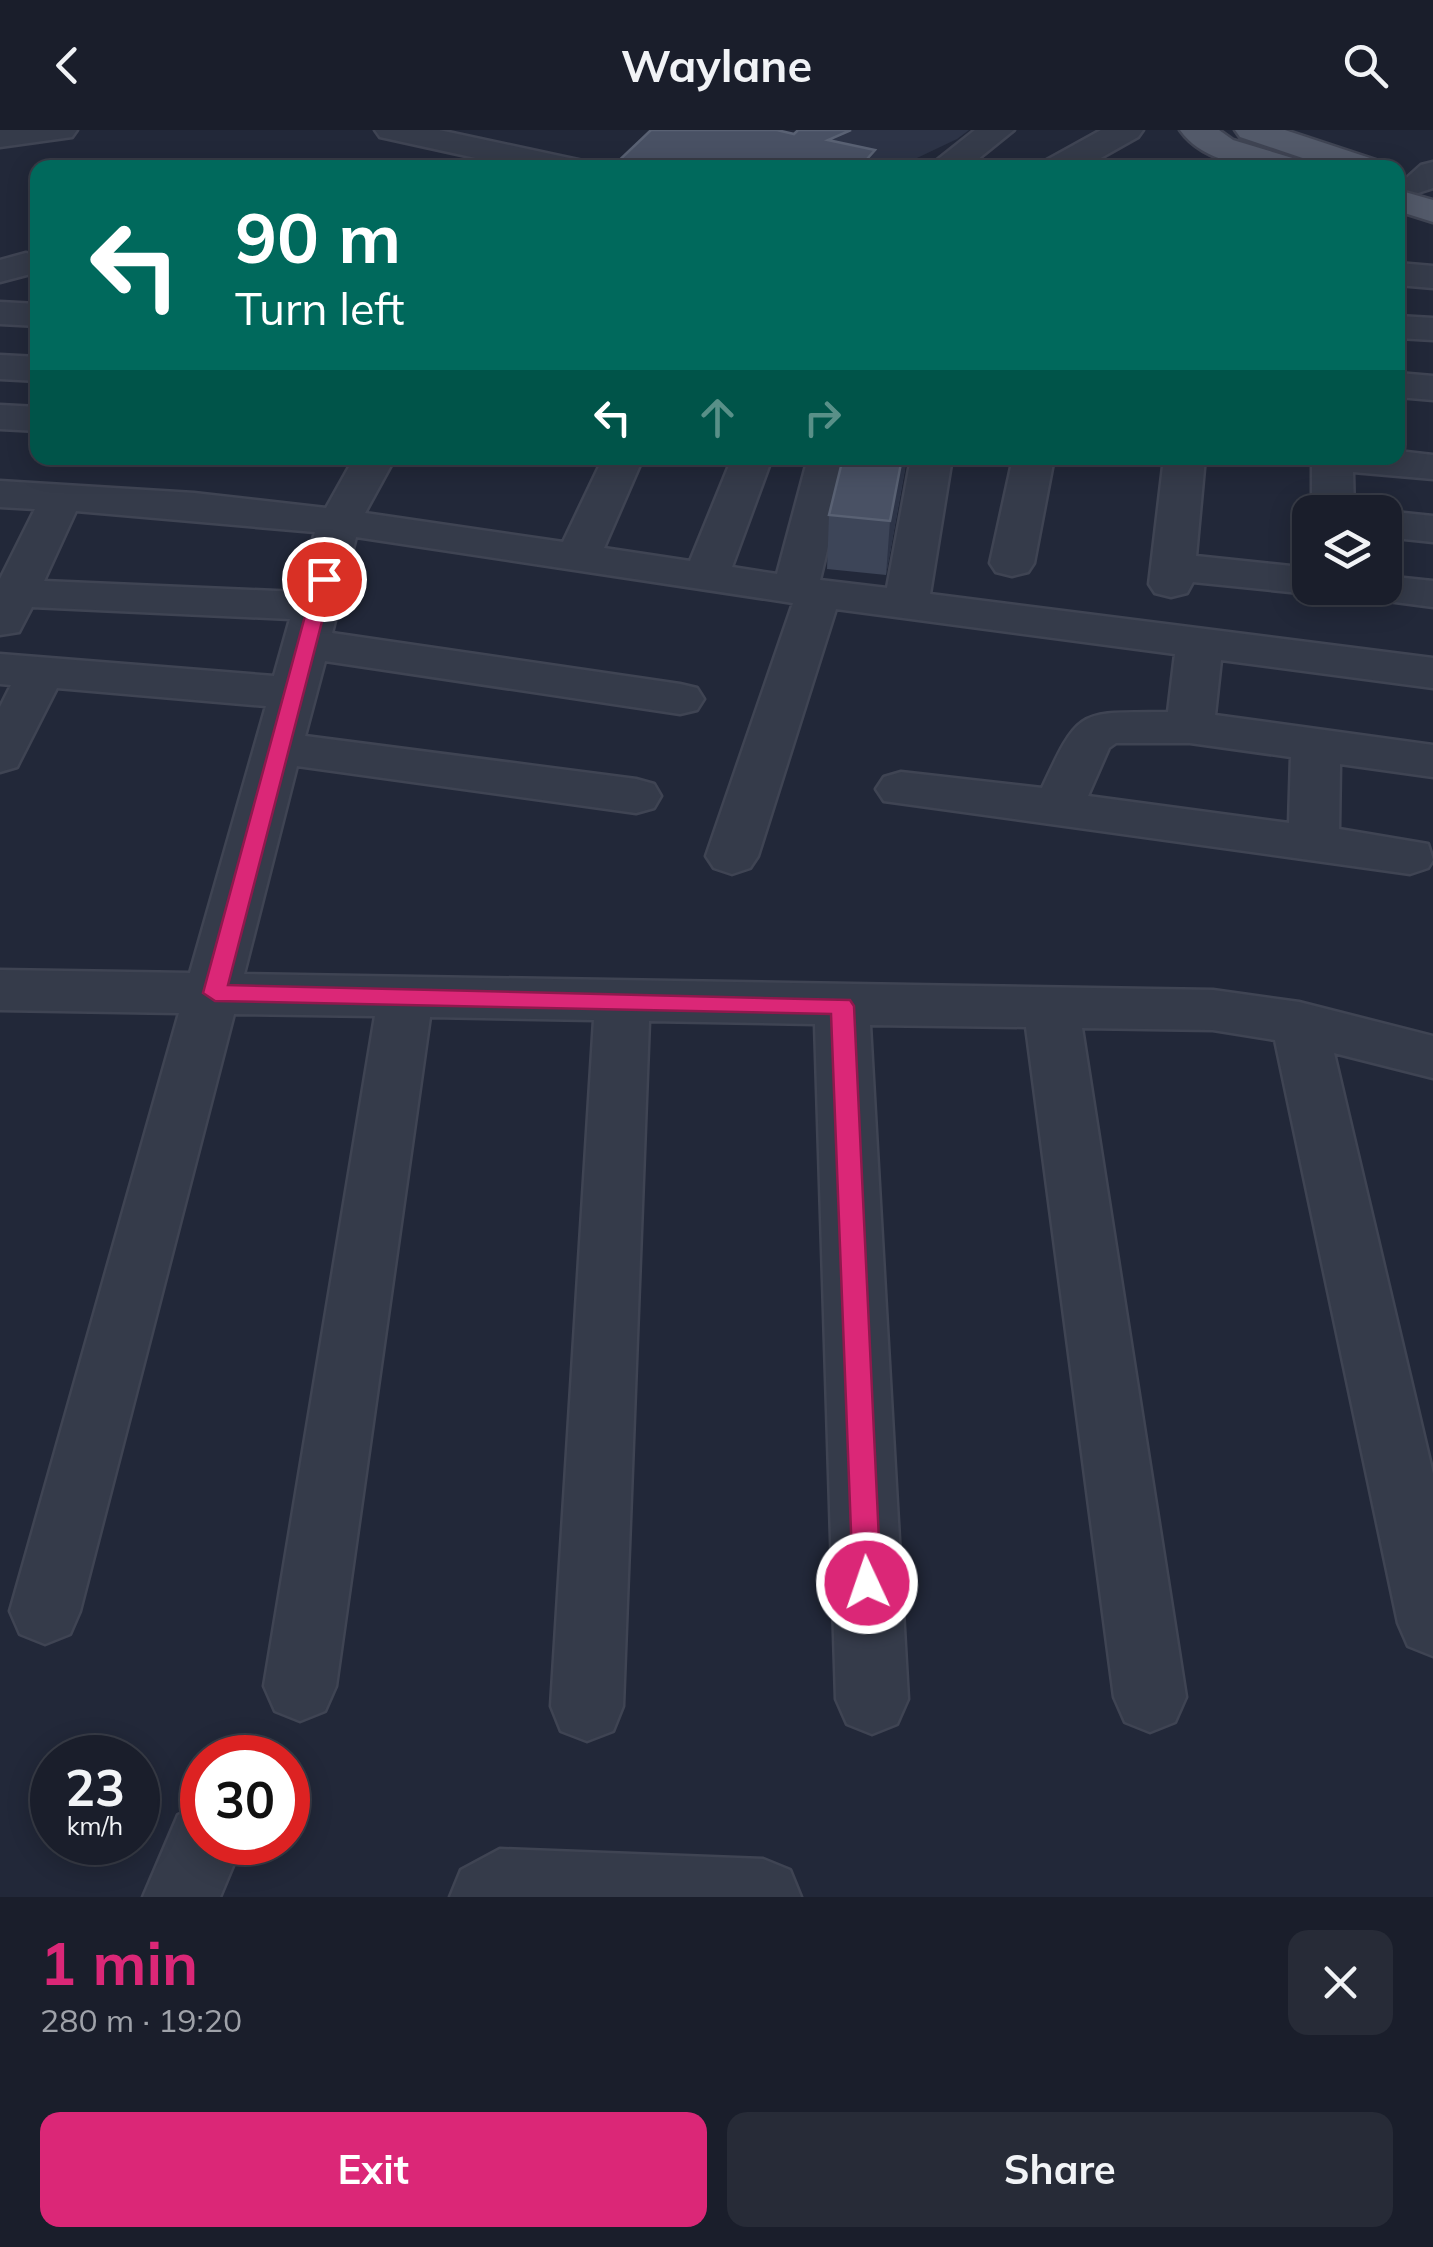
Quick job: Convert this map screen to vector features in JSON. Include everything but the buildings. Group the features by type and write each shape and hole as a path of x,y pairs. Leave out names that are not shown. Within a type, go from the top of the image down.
{"main road":[{"path":"1197,130 1221,147 1264,160"},
{"path":"1252,130 1343,160"}],"street":[{"path":"0,137 60,130"},
{"path":"392,130 533,160"},
{"path":"955,160 997,130"},
{"path":"1071,160 1126,130"},
{"path":"1405,274 1433,276"},
{"path":"0,313 30,315"},
{"path":"1405,328 1433,330"},
{"path":"0,366 30,368"},
{"path":"1405,386 1433,388"},
{"path":"0,417 30,419"},
{"path":"1405,464 1433,467"},
{"path":"46,1611 339,522 370,465"},
{"path":"578,557 620,465"},
{"path":"706,577 749,465"},
{"path":"732,856 807,591 829,465"},
{"path":"906,604 931,465"},
{"path":"1012,563 1032,465"},
{"path":"1183,465 1172,576 1292,580"},
{"path":"1333,465 1333,495"},
{"path":"680,699 312,626 6,605 36,486 339,522 807,591 1433,673"},
{"path":"1402,526 1433,529"},
{"path":"1402,591 1433,594"},
{"path":"1190,728 1200,641"},
{"path":"0,756 20,671 294,693"},
{"path":"1036,806 1050,806 1061,800 1089,739 1106,728 1190,728 1433,761"},
{"path":"1314,841 1316,746"},
{"path":"280,748 636,796"},
{"path":"901,788 1410,856"},
{"path":"0,990 1213,1010 1299,1024 1433,1055"},
{"path":"300,1686 406,996"},
{"path":"587,1706 622,1002"},
{"path":"842,1006 872,1699"},
{"path":"1051,1008 1150,1697"},
{"path":"1299,1024 1433,1623"},
{"path":"181,1897 195,1865"},
{"path":"488,1897 500,1887 763,1897"}],"route":[{"path":"324,579 215,993 842,1006 867,1583"}]}
